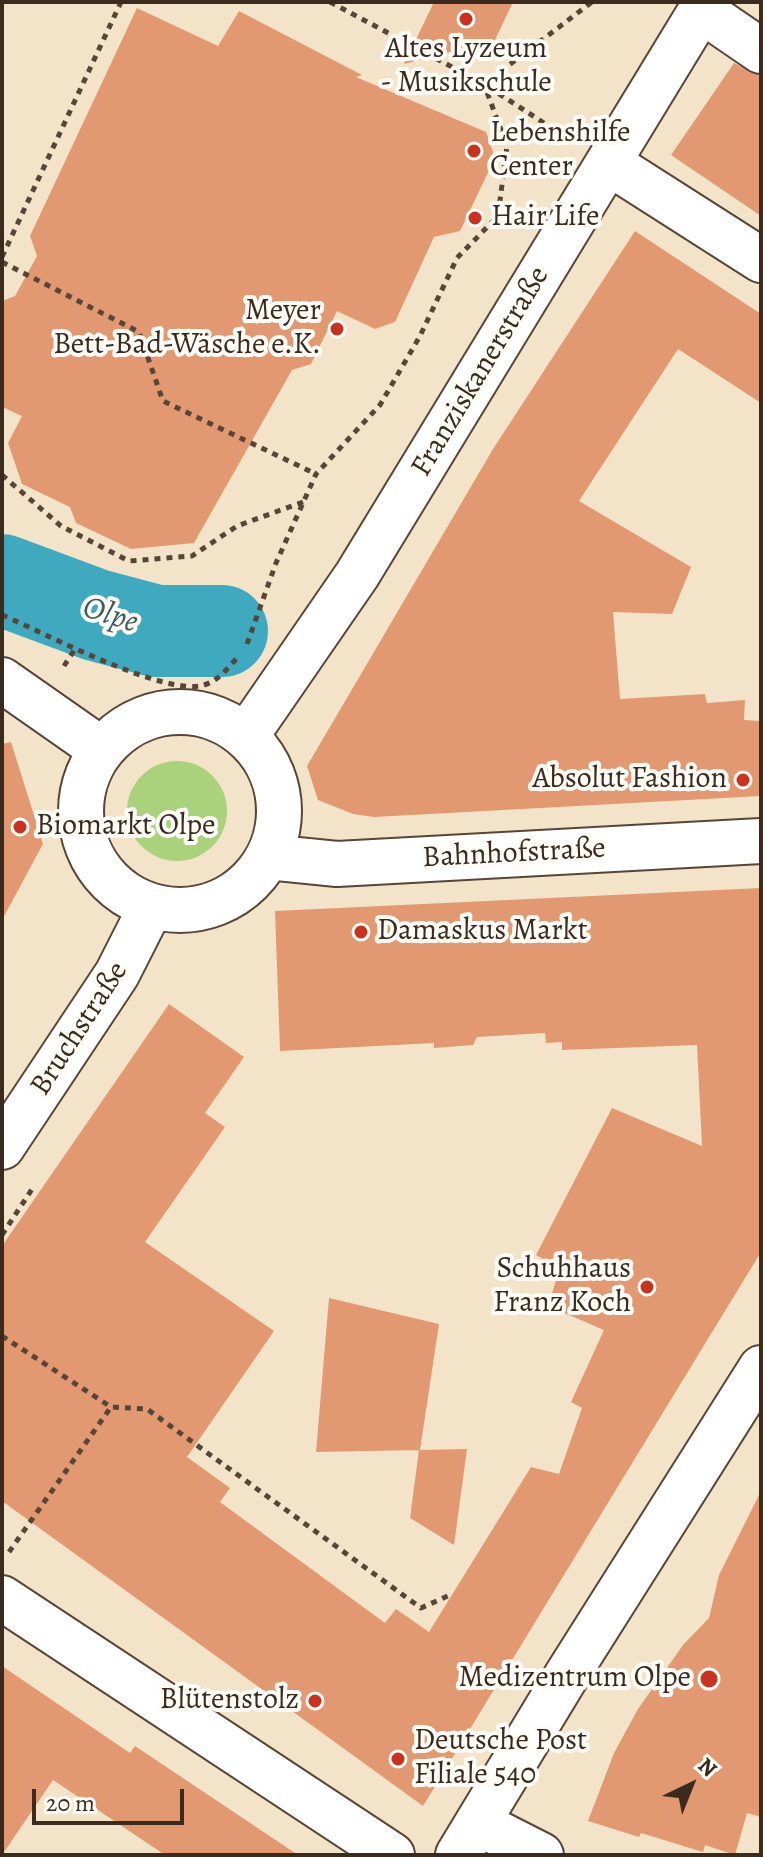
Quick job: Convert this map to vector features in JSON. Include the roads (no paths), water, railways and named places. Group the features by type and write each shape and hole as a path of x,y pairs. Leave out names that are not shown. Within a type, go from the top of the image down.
{"street":[{"path":"704,6 761,51"},
{"name":"Franziskanerstraße","path":"246,736 357,575 704,6"},
{"path":"609,163 761,260"},
{"path":"2,680 102,750"},
{"path":"171,711 211,715 246,736 266,762 278,793 278,826 268,857 247,885 218,903 185,910 151,907 121,892 99,869 83,840 80,807 88,773 102,750 121,729 145,717 171,711"},
{"name":"Bahnhofstraße","path":"268,857 337,864 761,841"},
{"name":"Bruchstraße","path":"2,1147 117,974 151,907"},
{"path":"541,1855 469,1839 567,1675 758,1380"},
{"path":"2,1598 392,1855"}],"waterway":[{"name":"Olpe","path":"2,580 96,615 156,631 222,631"}],"place":[{"name":"Altes Lyzeum - Musikschule","path":"466,19"},
{"name":"Lebenshilfe Center","path":"474,151"},
{"name":"Hair Life","path":"475,218"},
{"name":"Meyer Bett-Bad-Wäsche e.K.","path":"337,329"},
{"name":"Absolut Fashion","path":"743,780"},
{"name":"Biomarkt Olpe","path":"20,827"},
{"name":"Damaskus Markt","path":"361,932"},
{"name":"Schuhhaus Franz Koch","path":"647,1287"},
{"name":"Medizentrum Olpe","path":"709,1679"},
{"name":"Blütenstolz","path":"315,1701"},
{"name":"Deutsche Post Filiale 540","path":"398,1759"}]}
